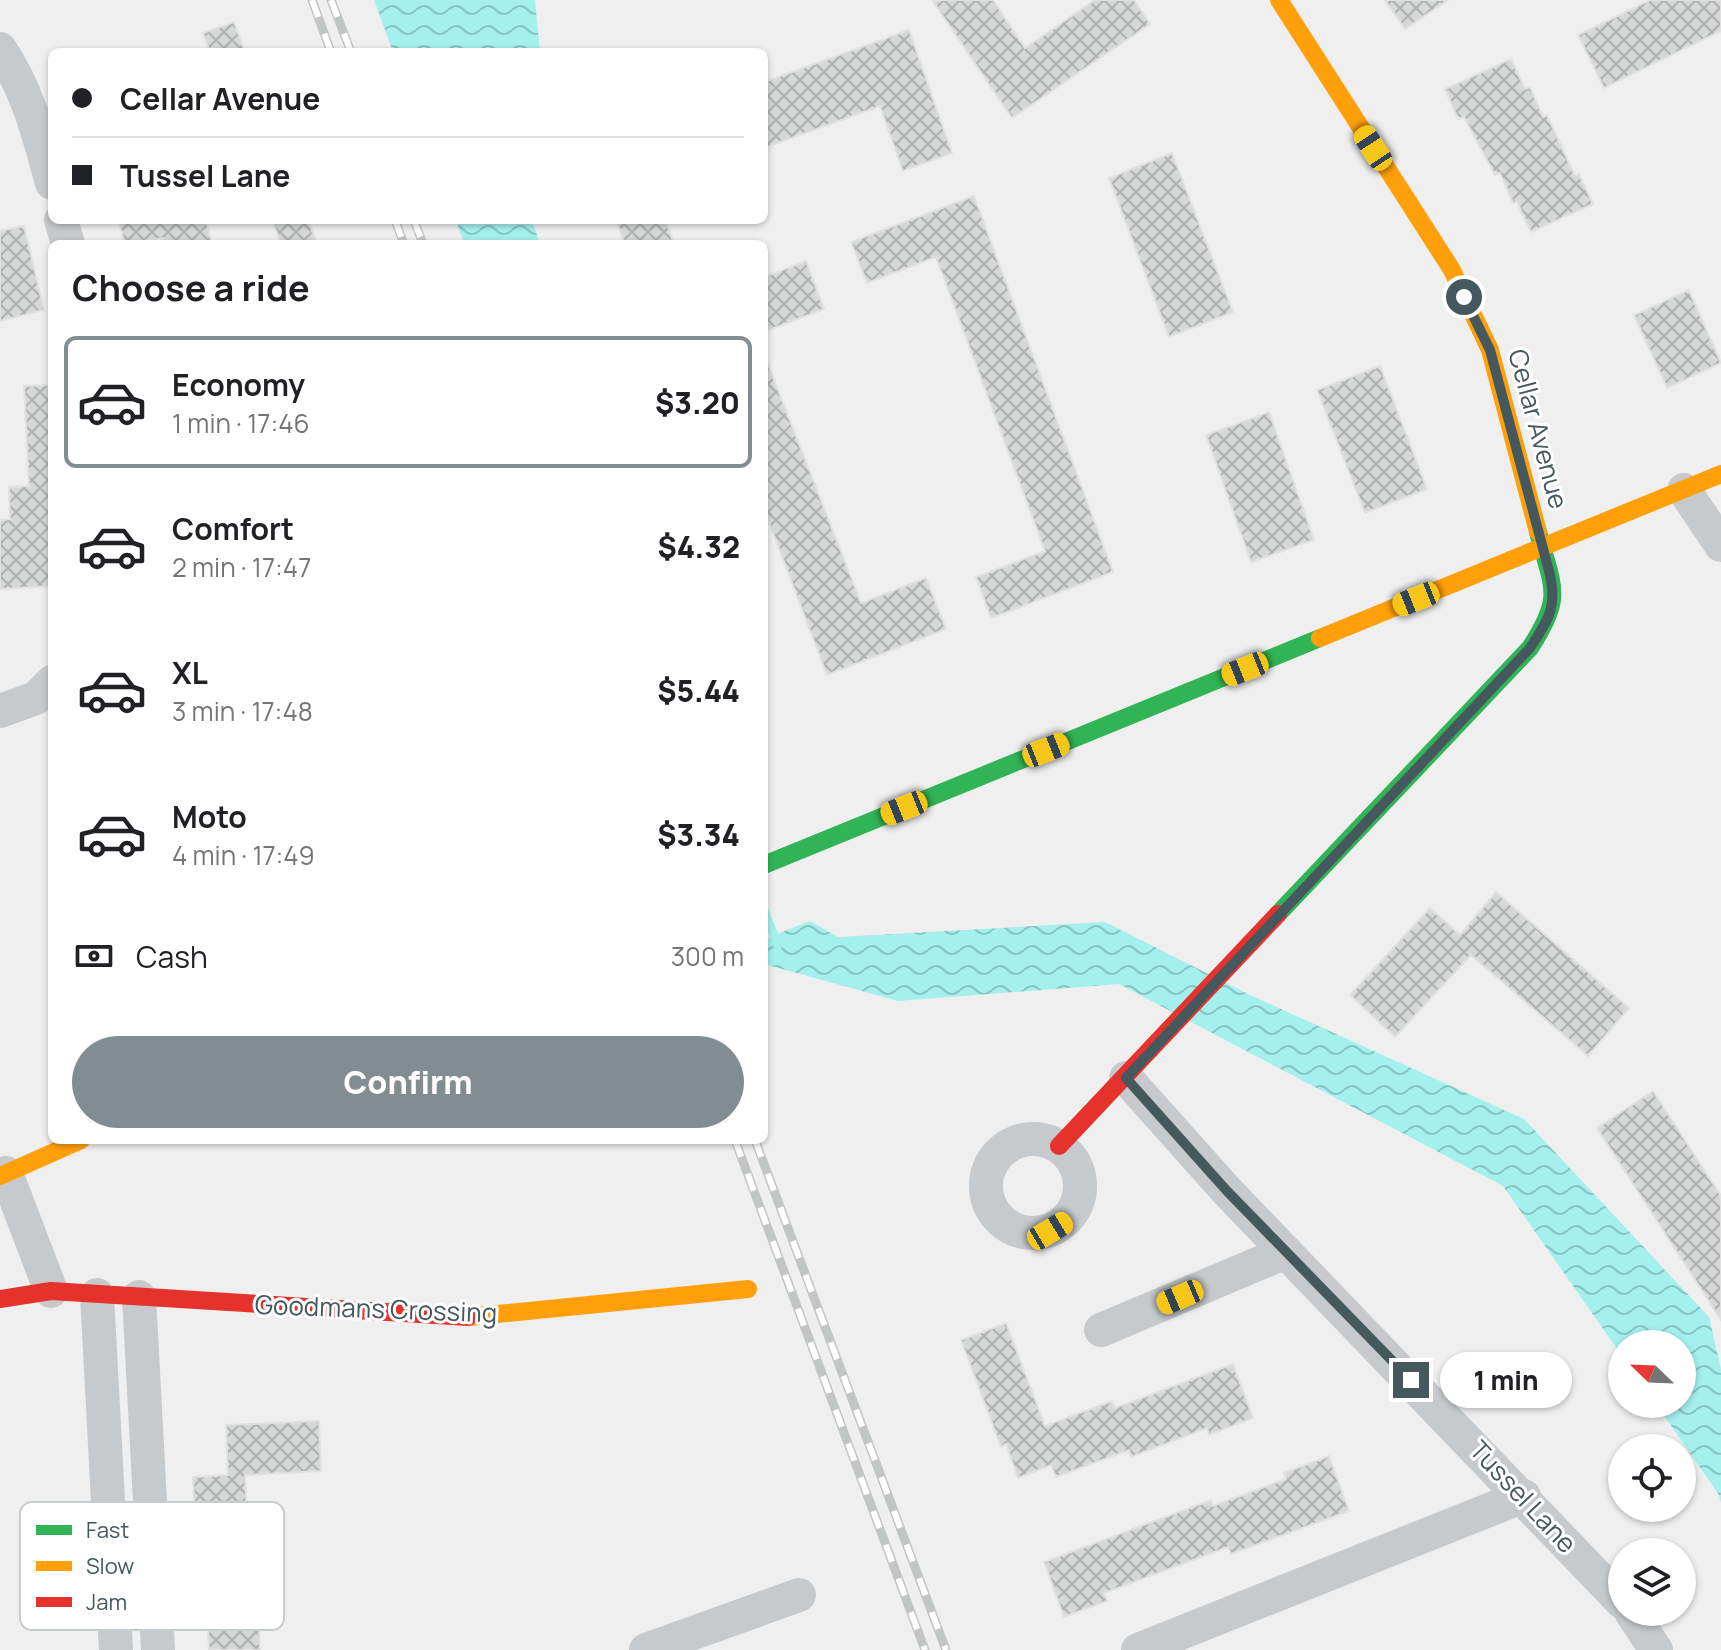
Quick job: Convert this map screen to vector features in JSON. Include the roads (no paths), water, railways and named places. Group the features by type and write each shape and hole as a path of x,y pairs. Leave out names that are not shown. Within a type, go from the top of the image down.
{"street":[{"name":"Cellar Avenue","path":"1279,0 1458,284 1490,350 1543,546"},
{"path":"0,49 16,77 39,131 48,167"},
{"path":"768,863 1721,474"},
{"path":"1684,490 1721,545"},
{"path":"1059,1146 1176,1027 1530,648 1547,622 1555,595 1543,546"},
{"path":"0,711 36,698 48,686"},
{"name":"Tussel Lane","path":"1126,1078 1286,1252 1524,1496 1608,1587"},
{"path":"51,1291 3,1175 72,1144"},
{"path":"1101,1330 1286,1252"},
{"name":"Goodmans Crossing","path":"0,1299 51,1291 479,1318 748,1289"},
{"path":"97,1295 108,1502"},
{"path":"139,1297 150,1502"},
{"path":"1138,1650 1524,1496"},
{"path":"646,1650 799,1595"},
{"path":"1640,1626 1656,1650"},
{"path":"115,1630 116,1650"},
{"path":"157,1630 158,1650"}],"water":[{"path":"374,0 535,0 540,48 392,48"},
{"path":"457,224 533,224 539,240 463,240"},
{"path":"810,921 838,937 1105,922 1250,995 1524,1119 1709,1317 1721,1369 1721,1503 1719,1495 1696,1462 1696,1434 1677,1434 1666,1418 1696,1418 1696,1330 1608,1330 1608,1336 1503,1186 1119,984 898,1001 768,965 768,937"}],"waterway":[{"path":"768,921 778,945"}],"railway":[{"path":"312,0 330,48"},
{"path":"331,0 349,48"},
{"path":"396,224 402,240"},
{"path":"416,224 422,240"},
{"path":"736,1144 925,1650"},
{"path":"756,1144 946,1650"}]}
